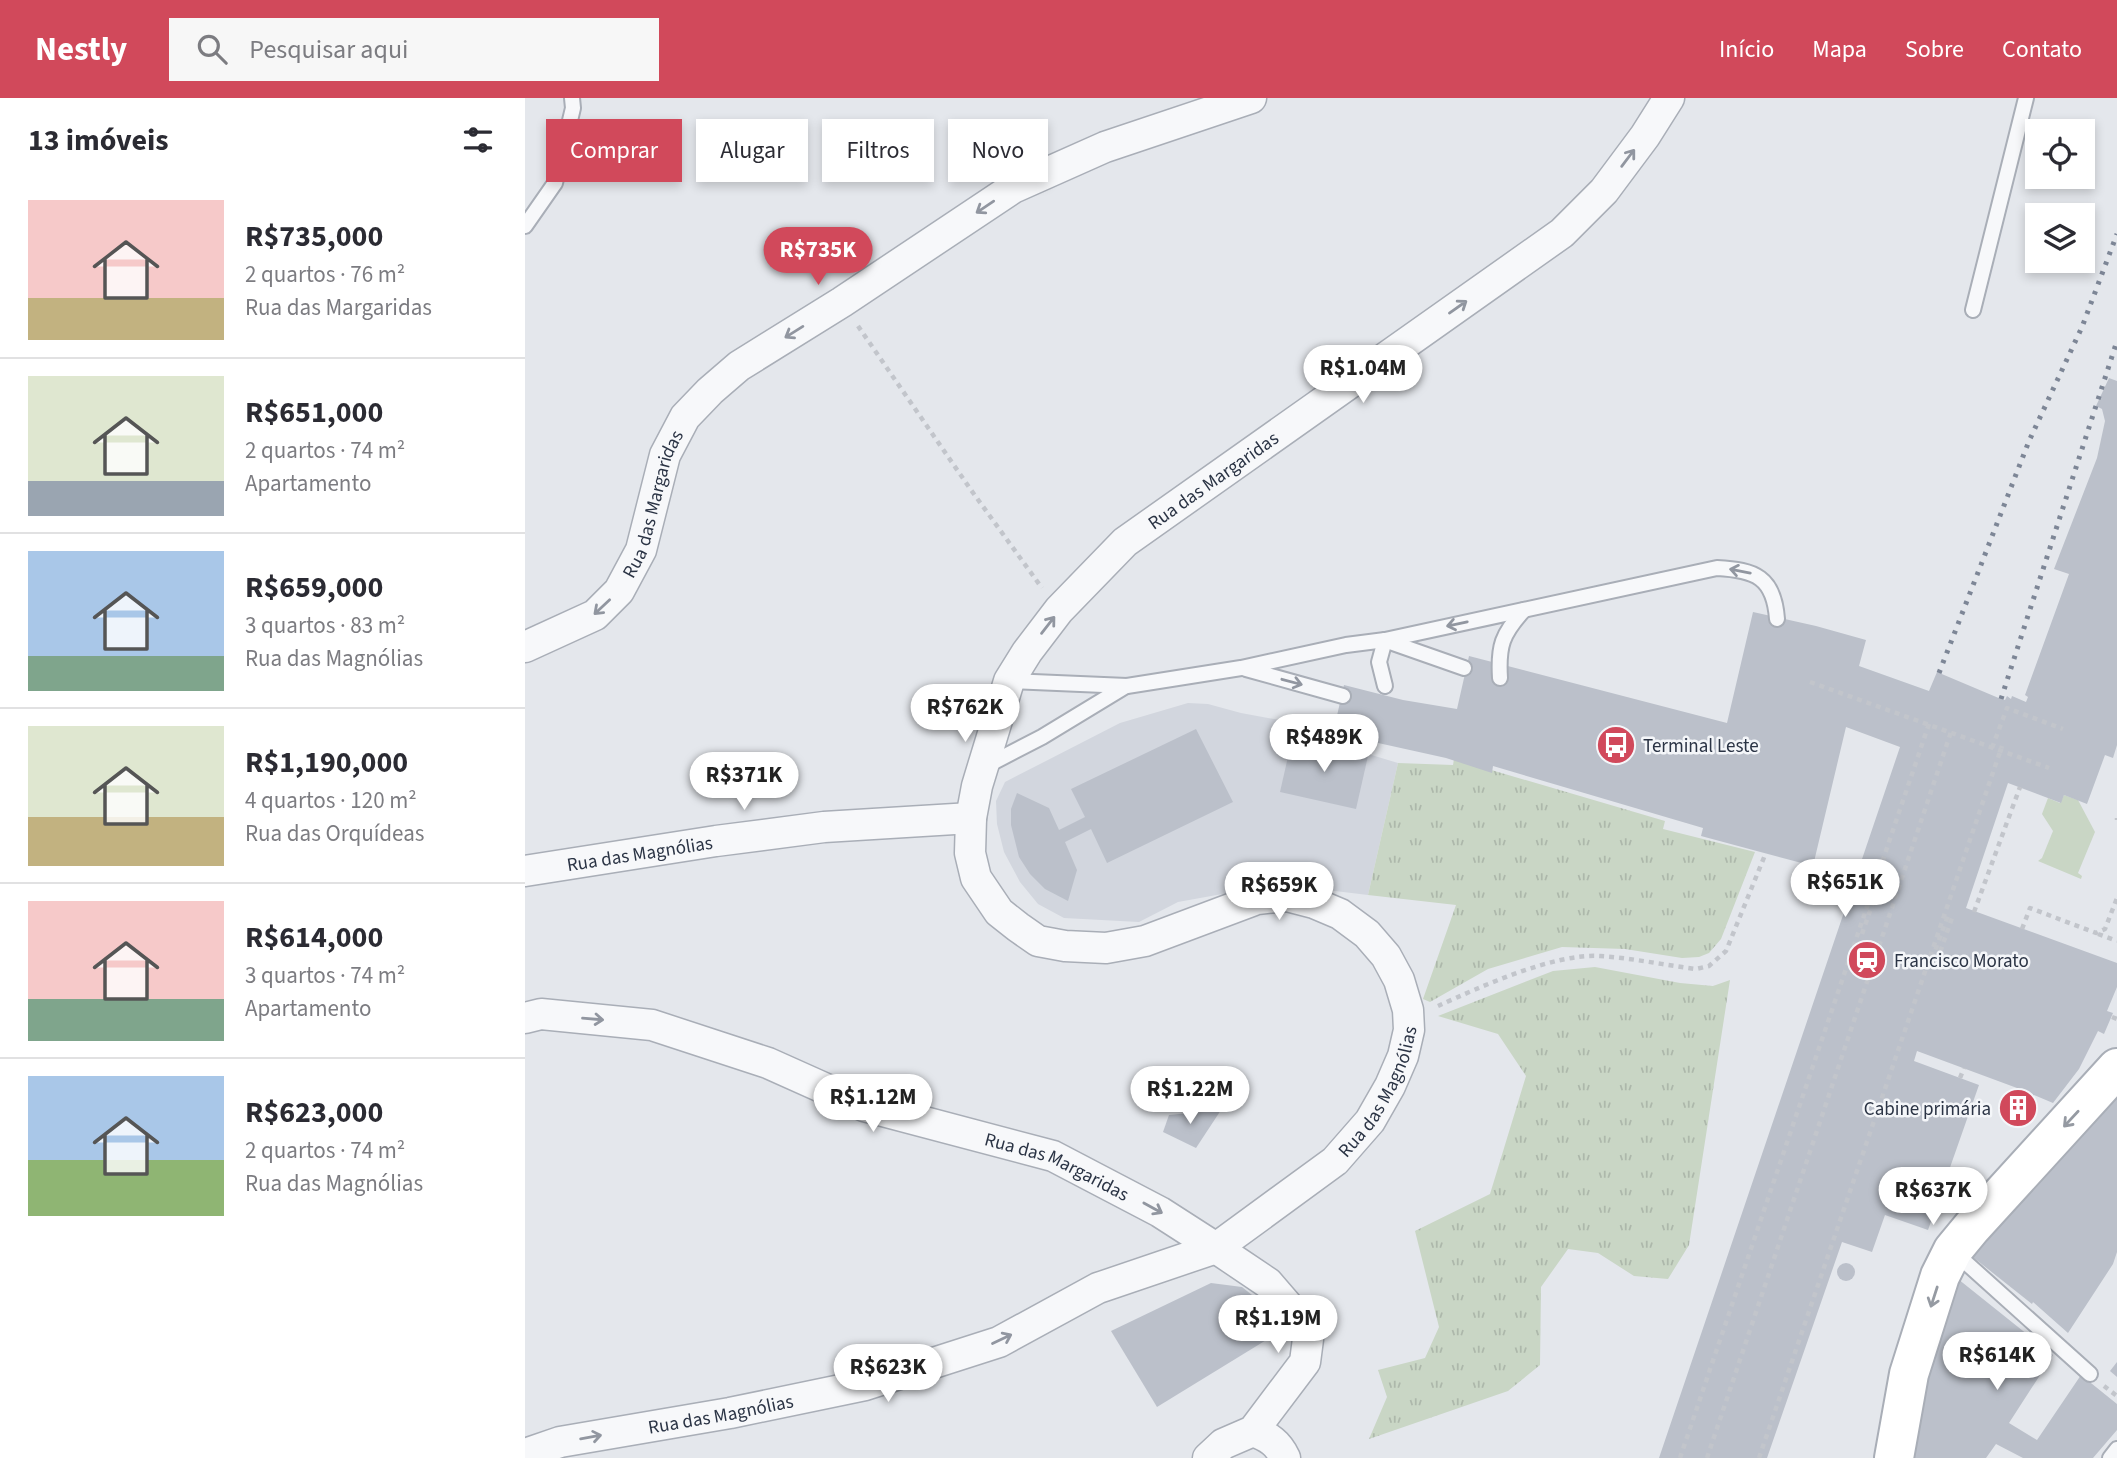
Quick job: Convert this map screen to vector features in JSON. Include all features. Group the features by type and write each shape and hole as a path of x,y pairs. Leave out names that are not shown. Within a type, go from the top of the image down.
{"main road":[{"path":"1894,1458 1909,1374 1940,1276 1953,1250 2117,1068"}],"street":[{"name":"Rua das Margaridas","path":"525,647 594,615 619,591 641,550 665,455 685,417 739,366 842,302 1013,188 1105,147 1251,98"},
{"name":"Rua das Margaridas","path":"971,818 977,786 1009,681 1059,610 1125,542 1562,233 1604,191 1669,98"},
{"name":"Rua das Magnólias","path":"525,871 797,831 971,818 970,853 976,878 999,912 1038,941 1065,946 1106,948 1145,941 1257,899 1287,896 1340,914 1367,934 1387,956 1399,980 1408,1010 1409,1030 1403,1056 1390,1086 1370,1121 1335,1161 1216,1248 1098,1288 999,1342 865,1385 730,1413 560,1442 525,1454"},
{"name":"Rua das Margaridas","path":"525,1018 541,1014 652,1025 768,1063 864,1106 1053,1156 1160,1212 1268,1283 1299,1319 1308,1339 1305,1362 1254,1431"},
{"path":"1208,1458 1223,1444 1254,1431 1269,1437 1280,1447 1285,1458"}],"lane":[{"path":"525,226 555,183 573,108 572,98"},
{"path":"1973,310 2017,144 2026,98"},
{"path":"1009,681 1127,685 1241,668 1346,645 1385,640 1717,568 1736,569 1758,576 1769,586 1776,603 1777,619"},
{"path":"1500,678 1499,653 1505,635 1524,610"},
{"path":"1385,640 1464,668"},
{"path":"1385,640 1378,662 1385,686"},
{"path":"1241,668 1343,696"},
{"path":"984,767 1042,737 1127,685"},
{"path":"1953,1250 2090,1374"},
{"path":"2110,1458 2117,1449"}],"path":[{"path":"842,302 971,490 1059,610"},
{"path":"1809,682 2049,768"},
{"path":"1992,748 2007,708 2063,729"},
{"path":"1681,1458 1930,721"},
{"path":"1707,1458 1952,729"},
{"path":"1759,1458 2002,746"},
{"path":"1974,912 2020,787"},
{"path":"1408,1019 1488,983 1574,958 1599,956 1696,969 1709,966 1725,951 1765,855"},
{"path":"1862,934 1878,888"},
{"path":"2096,933 2105,929 2117,898"},
{"path":"2022,929 2030,908 2117,941"},
{"path":"1934,960 1951,914"},
{"path":"1960,1078 1963,1068"}],"shaded area":[{"path":"1188,703 1208,704 1290,722 1305,735 1398,763 1368,895 1277,884 1178,902 1139,922 1064,918 1038,904 1020,882 1004,852 997,824 996,801 1005,782 1120,723"}],"green space":[{"path":"1454,759 1665,821 1663,829 1755,852 1721,939 1709,953 1699,957 1682,958 1625,949 1562,947 1488,969 1430,1002 1423,999 1456,905 1368,895 1398,763 1453,765"},
{"path":"2064,795 2078,800 2095,832 2078,873 2082,876 2081,879 2038,861 2042,858 2053,831 2042,814 2048,798 2060,803"},
{"path":"1595,967 1680,983 1713,986 1730,980 1689,1245 1668,1279 1634,1276 1598,1253 1568,1249 1541,1287 1540,1365 1508,1391 1369,1439 1387,1397 1378,1370 1425,1358 1439,1327 1415,1231 1490,1194 1526,1076 1498,1034 1438,1016 1553,971"}],"building":[{"path":"2109,378 2117,381 2117,745 2113,758 2105,755 2087,804 2064,795 2061,803 2008,783 1966,908 2117,963 2117,987 2107,1011 2113,1013 2104,1034 2098,1031 2079,1069 2053,1103 2034,1095 2032,1099 2036,1100 2026,1126 2000,1116 2010,1091 2015,1092 2017,1088 1917,1051 1914,1061 1979,1085 1928,1230 1885,1215 1872,1252 1842,1242 1767,1458 1659,1458 1900,747 1846,727 1813,866 1701,836 1703,828 1493,766 1492,773 1446,758 1333,733 1344,685 1403,700 1457,709 1469,656 1727,723 1753,612 1866,640 1859,666 1929,691 1937,672 2001,699 2005,700 2007,696 2011,699 2012,696 2026,702 2028,697 2025,695 2069,574 2054,569 2097,458 2105,421 2102,409 2096,406"},
{"path":"1196,729 1233,802 1107,863 1091,829 1065,842 1077,870 1068,901 1045,889 1030,874 1019,857 1011,825 1011,809 1017,793 1049,808 1059,830 1085,817 1071,789"},
{"path":"1292,739 1368,756 1356,809 1280,792"},
{"path":"2117,1081 2117,1252 2113,1264 2068,1333 2033,1302 2032,1304 1969,1254"},
{"path":"1221,1110 1196,1148 1163,1132 1169,1115"},
{"path":"1846,1263 1852,1266 1855,1272 1852,1278 1846,1281 1840,1278 1837,1272 1840,1266"},
{"path":"1958,1279 2053,1355 2009,1423 2037,1440 2081,1375 2117,1404 2117,1430 2093,1458 2023,1458 1996,1444 1986,1458 1909,1458 1913,1403"},
{"path":"1211,1283 1242,1287 1262,1303 1281,1331 1157,1407 1111,1331"},
{"path":"2117,1362 2117,1377 2110,1371"}],"railway":[{"path":"1939,673 2029,441 2082,327 2117,234"},
{"path":"2001,699 2117,341"}],"place":[{"name":"Terminal Leste","path":"1616,745"},
{"name":"Francisco Morato","path":"1867,960"},
{"name":"Cabine primária","path":"2018,1108"}]}
